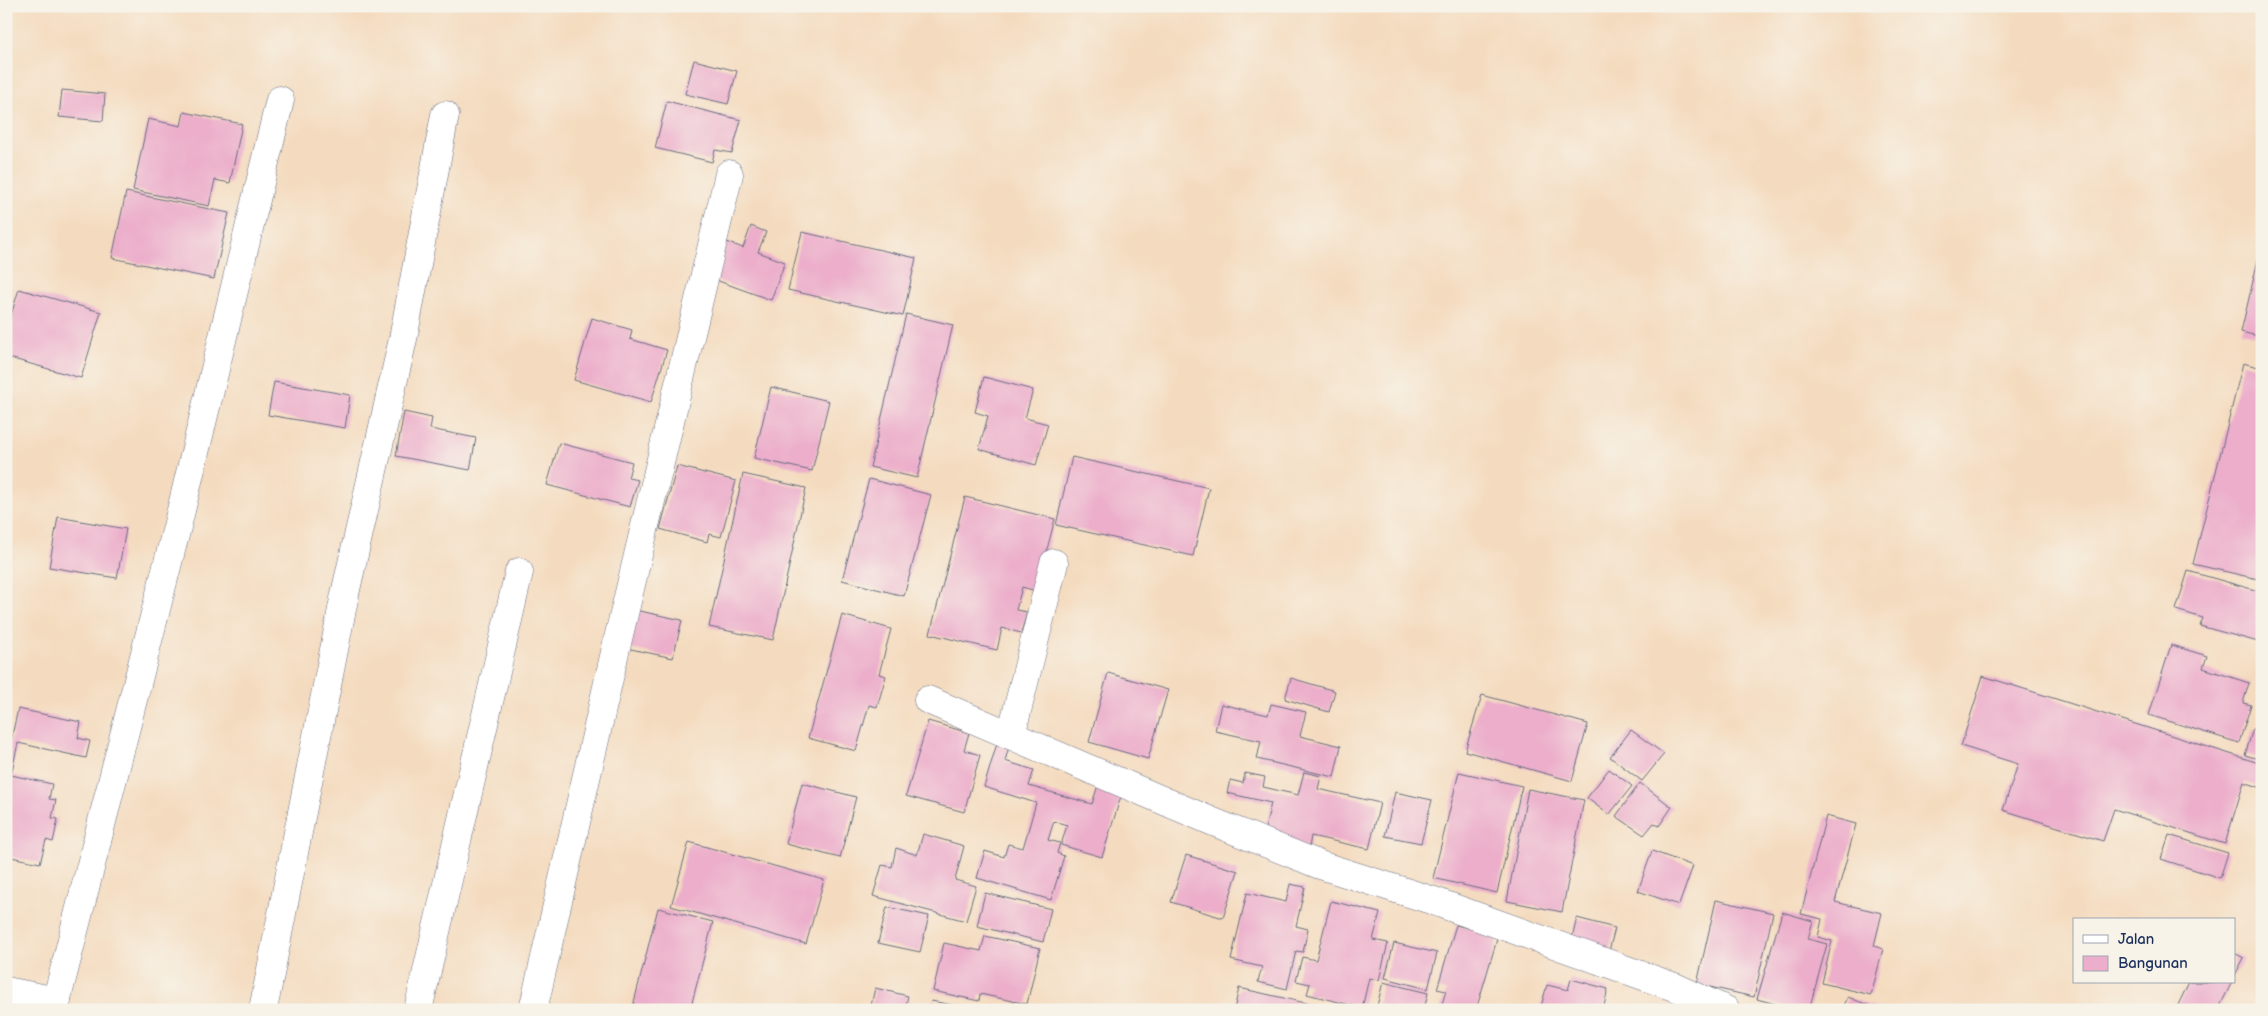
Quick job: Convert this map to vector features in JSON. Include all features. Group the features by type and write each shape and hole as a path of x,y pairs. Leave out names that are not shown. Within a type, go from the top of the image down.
{"street":[{"path":"6,991 56,1005 174,536 280,100"},
{"path":"263,1010 345,594 403,340 445,115"},
{"path":"533,1010 620,629 729,174"},
{"path":"1011,735 1054,563"},
{"path":"418,1010 519,572"},
{"path":"928,700 1211,821 1320,865 1440,904 1677,988 1726,1010"}],"building":[{"path":"694,60 737,71 728,104 685,94"},
{"path":"62,90 105,94 103,121 59,117"},
{"path":"667,101 741,120 732,153 715,150 712,162 655,148"},
{"path":"184,112 242,124 230,183 215,180 209,206 133,190 148,119 181,126"},
{"path":"126,192 229,213 214,279 112,258"},
{"path":"751,226 766,232 758,252 785,262 771,300 713,279 727,242 743,248"},
{"path":"802,232 916,258 903,316 788,290"},
{"path":"2262,247 2262,337 2241,332"},
{"path":"19,289 101,312 81,378 6,357 6,331"},
{"path":"906,314 953,325 917,478 870,467"},
{"path":"592,318 632,330 630,339 667,350 651,402 574,380"},
{"path":"2243,363 2262,368 2262,580 2193,564"},
{"path":"984,377 1033,390 1025,418 1048,424 1036,465 979,449 988,416 975,412"},
{"path":"274,382 350,395 345,428 268,415"},
{"path":"771,387 829,401 812,471 754,458"},
{"path":"404,412 432,418 430,429 476,438 470,470 396,456"},
{"path":"559,443 632,462 628,478 638,480 630,507 547,485"},
{"path":"1072,457 1209,488 1193,556 1056,525"},
{"path":"677,466 736,481 721,537 709,534 707,542 660,529"},
{"path":"743,474 806,488 773,640 709,627"},
{"path":"869,479 931,495 904,596 842,580"},
{"path":"965,497 1055,519 1036,591 1022,587 1016,610 1027,612 1021,633 1002,628 997,650 930,634"},
{"path":"58,517 126,529 117,578 49,567"},
{"path":"2188,571 2262,592 2262,643 2200,626 2203,618 2176,610"},
{"path":"635,610 682,620 673,658 626,648"},
{"path":"842,615 891,629 879,674 886,676 877,707 869,705 856,751 808,738"},
{"path":"2171,645 2207,656 2203,668 2249,683 2243,703 2251,705 2239,743 2149,715"},
{"path":"1108,673 1168,690 1148,759 1089,742"},
{"path":"1983,676 2262,764 2262,788 2244,782 2225,844 2114,809 2103,841 2003,810 2018,764 1961,746"},
{"path":"1291,678 1335,691 1329,712 1285,699"},
{"path":"1482,695 1588,724 1572,781 1465,751"},
{"path":"1221,704 1268,715 1271,704 1306,712 1300,736 1341,746 1334,777 1257,759 1261,741 1215,731"},
{"path":"18,709 81,722 78,738 90,741 86,758 18,743 11,775 52,784 49,799 56,800 52,818 58,819 53,842 46,840 40,863 6,856 6,762"},
{"path":"928,721 969,733 964,750 980,755 964,812 906,796"},
{"path":"2253,729 2262,732 2262,760 2245,755"},
{"path":"1631,730 1664,754 1642,781 1610,757"},
{"path":"998,740 1010,743 1005,761 1034,770 1029,786 1092,804 1098,785 1122,793 1102,857 1061,845 1067,825 1054,821 1048,840 1060,843 1057,853 1064,856 1051,900 977,878 985,851 1004,857 1008,844 1023,848 1036,803 984,787"},
{"path":"1609,769 1632,786 1609,815 1587,798"},
{"path":"1304,772 1321,776 1318,789 1380,803 1369,849 1311,836 1309,848 1263,838 1271,803 1227,793 1230,780 1243,783 1245,773 1265,777 1263,787 1298,795"},
{"path":"1459,772 1522,786 1497,893 1433,878"},
{"path":"802,783 856,797 840,858 786,844"},
{"path":"1640,783 1672,807 1659,826 1654,823 1644,835 1616,816"},
{"path":"1528,789 1584,800 1562,912 1507,901"},
{"path":"1395,792 1432,800 1421,843 1385,836"},
{"path":"1826,816 1856,824 1835,902 1882,913 1874,946 1883,949 1871,995 1822,983 1832,941 1818,937 1822,919 1801,914"},
{"path":"923,834 964,846 955,880 976,886 966,921 873,896 882,865 892,867 896,848 917,855"},
{"path":"2169,835 2228,853 2220,878 2161,859"},
{"path":"689,842 824,880 806,944 671,906"},
{"path":"1652,851 1693,866 1679,905 1638,891"},
{"path":"1186,855 1238,871 1223,918 1171,902"},
{"path":"1290,884 1305,887 1296,926 1308,929 1303,952 1296,951 1287,989 1258,982 1262,967 1231,960 1247,893 1286,902"},
{"path":"985,893 1051,909 1043,942 977,926"},
{"path":"1716,900 1773,913 1754,997 1697,984"},
{"path":"1331,901 1380,913 1373,940 1388,943 1379,980 1369,978 1362,1008 1307,994 1310,984 1296,981 1302,957 1316,960"},
{"path":"887,907 929,916 920,952 878,943"},
{"path":"658,908 713,922 690,1010 632,1010"},
{"path":"1782,912 1813,921 1808,939 1827,944 1809,1010 1797,1010 1757,999"},
{"path":"1577,918 1615,928 1609,951 1571,942"},
{"path":"1456,925 1498,936 1476,1010 1440,1010 1446,991 1437,989"},
{"path":"985,936 1040,948 1027,1004 980,994 979,1001 933,991 944,943 981,951"},
{"path":"1394,943 1437,953 1428,989 1385,978"},
{"path":"2236,954 2244,958 2236,973"},
{"path":"1571,979 1608,989 1603,1010 1540,1010 1547,985 1568,990"},
{"path":"1383,982 1428,993 1424,1010 1376,1010"},
{"path":"2188,984 2231,984 2218,1010 2187,1010 2178,1005"},
{"path":"875,988 908,996 905,1010 870,1010"},
{"path":"1239,988 1328,1008 1327,1010 1234,1010"},
{"path":"1848,997 1880,1010 1842,1010"},
{"path":"931,1001 974,1009 974,1010 929,1010"}]}
